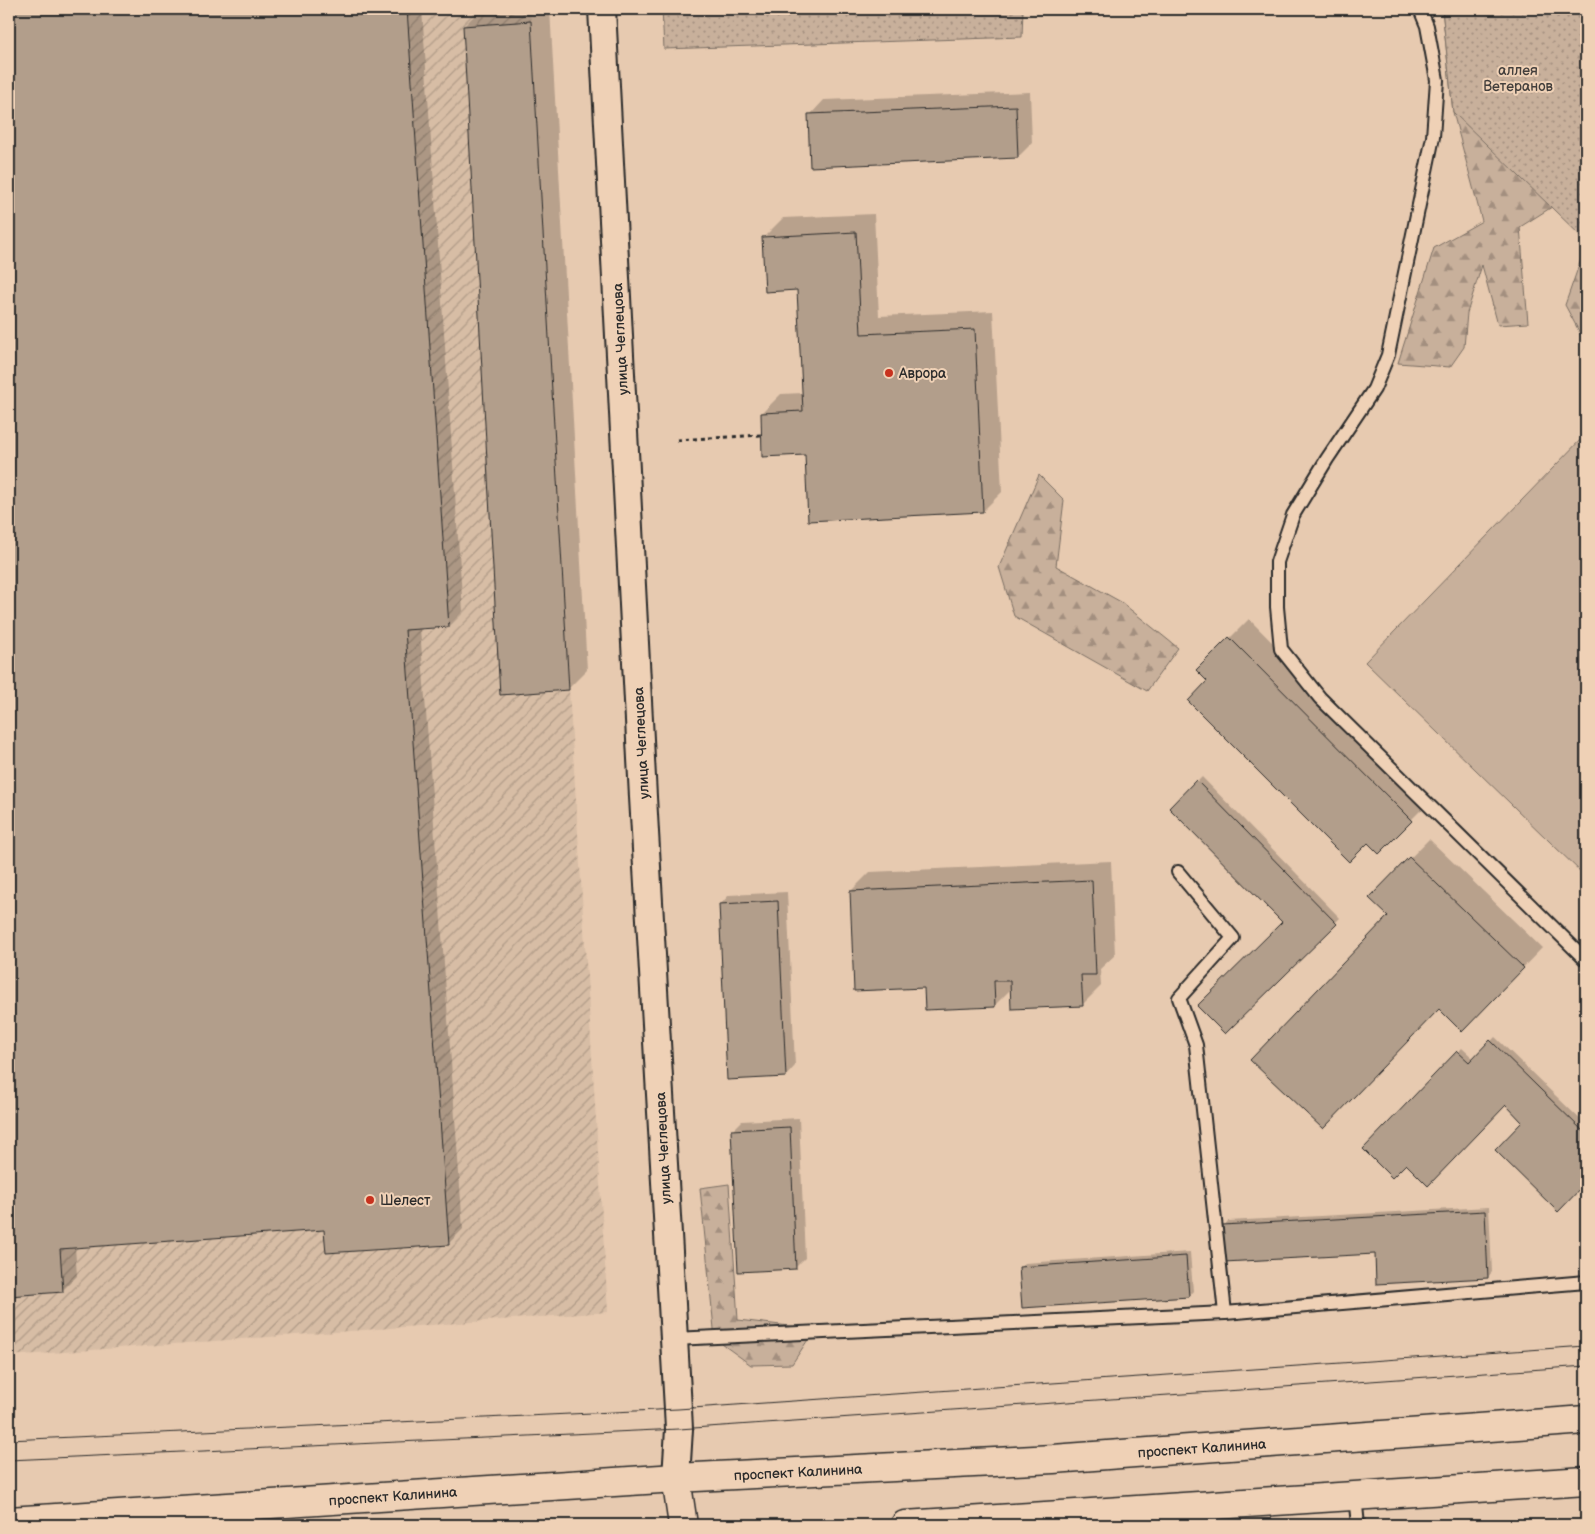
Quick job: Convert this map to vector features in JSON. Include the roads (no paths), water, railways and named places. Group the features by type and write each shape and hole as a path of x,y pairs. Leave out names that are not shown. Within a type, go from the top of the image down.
{"main road":[{"name":"проспект Калинина","path":"9,1521 676,1478 1053,1459 1586,1420"},
{"path":"676,1478 684,1525"},
{"path":"905,1525 1586,1481"}],"street":[{"name":"улица Чеглецова","path":"602,9 643,797 679,1429 676,1478"}],"lane":[{"path":"1420,9 1427,26 1437,80 1433,137 1388,355 1374,389 1326,459 1293,515 1277,562 1277,607 1281,649 1320,698 1586,960"},
{"path":"1178,872 1233,938 1178,998 1196,1045 1225,1313"},
{"path":"674,1339 1225,1313 1586,1282"},
{"path":"1355,1496 1358,1525"}],"tram line":[{"path":"9,1440 678,1409 1586,1346"},
{"path":"9,1460 679,1429 1586,1366"}],"place":[{"name":"Аврора","path":"889,373"},
{"name":"Шелест","path":"370,1200"}],"park label":[{"name":"аллея Ветеранов","path":"1518,78"}]}
